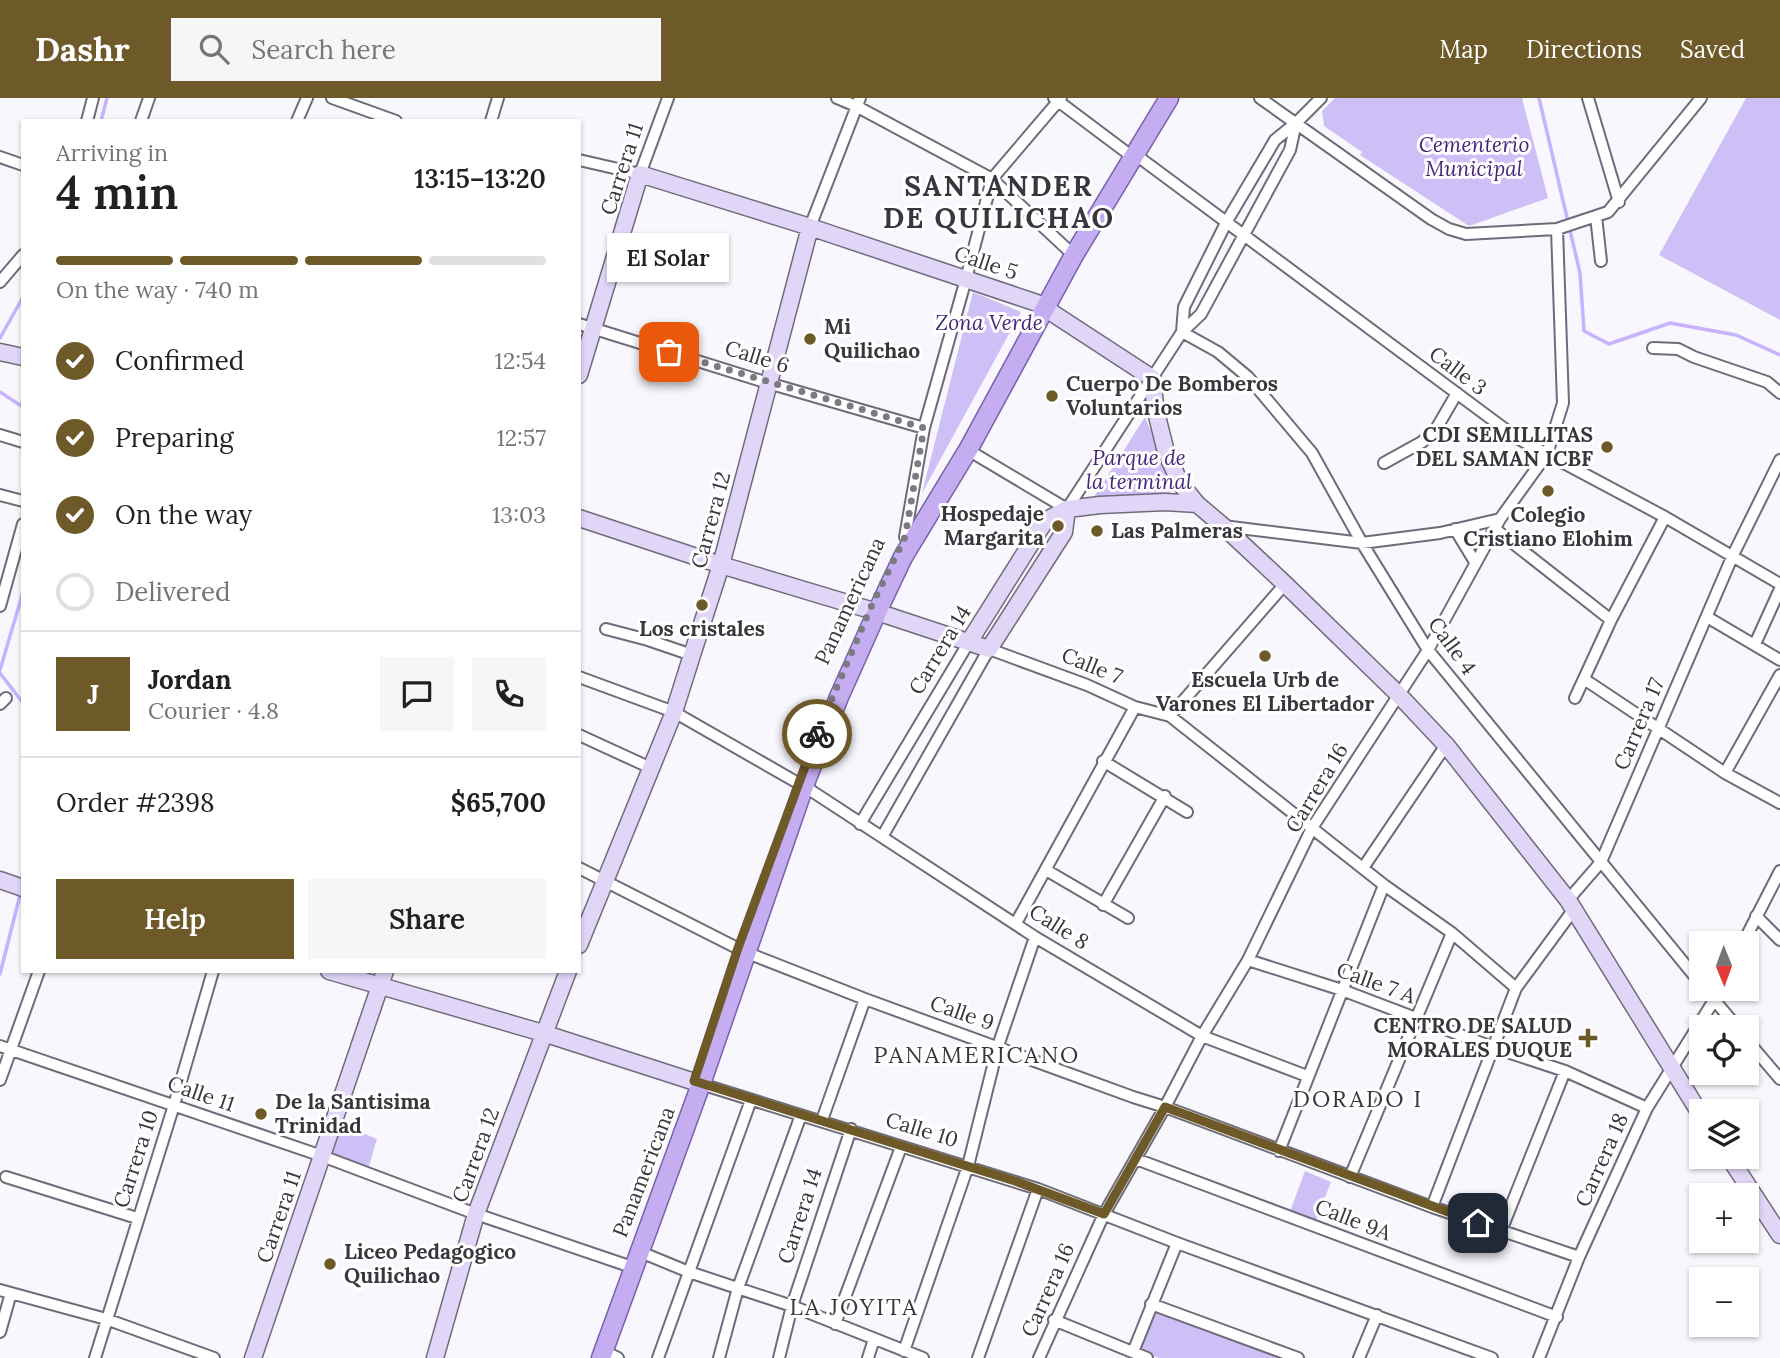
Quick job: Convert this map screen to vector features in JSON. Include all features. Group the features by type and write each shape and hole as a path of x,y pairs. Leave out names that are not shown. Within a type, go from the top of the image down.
{"main road":[{"name":"Panamericana","path":"604,1356 632,1258 698,1082 801,785 905,537 1131,153 1157,98"},
{"name":"Panamericana","path":"873,610 968,450 1067,249 1169,98"}],"street":[{"path":"88,119 93,98"},
{"path":"142,119 149,98"},
{"path":"299,119 307,98"},
{"path":"332,98 390,119"},
{"path":"492,119 498,98"},
{"name":"Carrera 11","path":"581,363 587,326 668,98"},
{"path":"837,98 858,102 992,179 1067,249"},
{"path":"1260,98 1430,219 1466,234 1561,228 1608,212 1619,202 1701,98"},
{"name":"Carrera 14","path":"1182,332 1184,307 1227,221 1275,140 1321,98"},
{"path":"1588,98 1619,202"},
{"path":"905,537 924,428 992,179 1057,99"},
{"name":"Calle 3","path":"1057,99 1227,221 1517,438 1733,555 1780,586"},
{"name":"Carrera 12","path":"581,940 674,712 721,565 810,227 858,102"},
{"name":"Carrera 14","path":"882,837 989,649 1064,532 1067,509 1182,332 1201,314 1290,150 1296,123"},
{"path":"0,157 21,165"},
{"name":"Calle 5","path":"581,160 640,174 810,227 1041,305 1152,378"},
{"path":"1597,216 1601,261"},
{"name":"Carrera 16","path":"1039,1358 1104,1214 1202,1036 1248,960 1312,828 1428,650 1498,524 1547,454 1563,403 1561,228"},
{"path":"0,282 21,257"},
{"name":"Calle 6","path":"587,326 768,383 924,428"},
{"name":"Calle 4","path":"1182,332 1218,352 1248,377 1312,453 1362,543 1428,650 1689,969"},
{"path":"1653,348 1678,349 1767,382 1780,393"},
{"path":"0,352 21,357"},
{"path":"1152,378 1156,412 1166,452 1180,482 1197,504 1285,584 1398,694 1446,745 1571,905 1690,1099"},
{"path":"1384,463 1422,442 1436,429 1457,393"},
{"path":"0,435 21,441"},
{"path":"968,450 1067,509 1165,502 1197,504"},
{"name":"Carrera 17","path":"1432,1208 1516,988 1601,862 1733,555 1780,460"},
{"path":"0,495 21,500"},
{"name":"Carrera 14","path":"860,824 1045,521 1067,509"},
{"path":"1575,698 1611,620 1665,517"},
{"name":"Calle 7","path":"581,519 969,642 1087,685 1135,707 1170,716 1384,885 1452,933 1516,988"},
{"path":"1223,526 1362,543 1498,524 1611,620"},
{"path":"1455,529 1475,562"},
{"path":"1,598 21,531"},
{"path":"1170,716 1285,584"},
{"path":"1755,644 1780,586"},
{"path":"1706,617 1780,660"},
{"path":"606,629 692,655"},
{"path":"1725,773 1780,675"},
{"name":"Calle 8","path":"581,678 674,712 801,785 1035,937 1202,1036 1307,1076"},
{"path":"1584,679 1725,773 1780,803"},
{"path":"1016,923 1135,707"},
{"path":"581,736 651,768"},
{"path":"1363,868 1446,745"},
{"path":"1103,761 1187,811"},
{"path":"1103,905 1164,796"},
{"name":"Calle 9","path":"581,869 742,950 865,999 1165,1107 1432,1208 1579,1257"},
{"path":"1046,870 1128,918"},
{"path":"1749,931 1780,871"},
{"path":"0,880 19,887"},
{"path":"1279,1151 1384,885"},
{"path":"1756,916 1780,940"},
{"path":"1350,1177 1452,933"},
{"path":"904,1351 968,1167 998,1046 1035,937"},
{"name":"Calle 7 A","path":"1248,960 1342,990 1492,1048 1565,1071 1647,1108"},
{"path":"0,1080 5,1048 38,973"},
{"name":"Carrera 10","path":"94,1358 212,973"},
{"name":"Calle 10","path":"344,973 383,978 543,1033 1038,1189 1492,1358"},
{"name":"Carrera 12","path":"435,1358 476,1214 567,973"},
{"name":"Carrera 11","path":"253,1358 383,978"},
{"path":"821,1120 865,999"},
{"name":"Carrera 18","path":"1539,1358 1579,1257 1647,1108 1714,1001"},
{"path":"1716,1001 1727,1015"},
{"name":"Calle 11","path":"5,1048 322,1156 476,1214 689,1272 792,1306 923,1358"},
{"path":"1759,1054 1780,1079"},
{"path":"1501,1231 1565,1071"},
{"path":"658,1358 751,1100"},
{"path":"719,1358 738,1288 801,1115"},
{"name":"Carrera 14","path":"779,1358 792,1306 851,1129"},
{"path":"835,1324 901,1147"},
{"name":"Calle 9A","path":"1136,1159 1557,1317"},
{"path":"1736,1169 1780,1235"},
{"path":"6,1177 138,1218"},
{"path":"978,1358 1038,1189"},
{"path":"1133,1352 1177,1242"},
{"path":"0,1332 6,1292 106,1319 214,1358"},
{"path":"1151,1304 1298,1358"},
{"path":"1359,1358 1377,1315"},
{"path":"1054,1320 1147,1358"},
{"path":"868,1358 874,1339"}],"green space":[{"name":"Cementerio Municipal","path":"1335,98 1522,98 1548,198 1469,226 1360,155 1362,152 1324,126 1322,111"},
{"path":"1746,98 1780,98 1780,320 1659,255"},
{"name":"Zona Verde","path":"973,292 1021,312 922,493"},
{"name":"Parque de la terminal","path":"1145,417 1176,492 1094,497"},
{"path":"337,1122 377,1139 368,1169 325,1155"},
{"path":"1305,1171 1331,1182 1315,1223 1289,1214"},
{"path":"1155,1307 1286,1358 1159,1358 1138,1350"}],"waterway":[{"path":"102,119 107,98"},
{"path":"1539,98 1580,273 1584,331 1609,344 1670,323 1736,335 1780,355"},
{"path":"0,338 21,301"},
{"path":"0,392 21,406"},
{"path":"0,670 21,599"},
{"path":"0,673 21,700"},
{"path":"0,974 21,891"}],"way so far":[{"path":"669,352 924,428 905,537 870,609 817,734"}],"place":[{"name":"Mi Quilichao","path":"810,339"},
{"name":"El Solar","path":"669,352"},
{"name":"Cuerpo De Bomberos Voluntarios","path":"1052,396"},
{"name":"CDI SEMILLITAS DEL SAMAN ICBF","path":"1607,447"},
{"name":"Colegio Cristiano Elohim","path":"1548,491"},
{"name":"Hospedaje Margarita","path":"1058,526"},
{"name":"Las Palmeras","path":"1097,531"},
{"name":"Los cristales","path":"702,605"},
{"name":"Escuela Urb de Varones El Libertador","path":"1265,656"},
{"name":"CENTRO DE SALUD MORALES DUQUE","path":"1588,1038"},
{"name":"De la Santisima Trinidad","path":"261,1114"},
{"name":"Liceo Pedagogico Quilichao","path":"330,1264"}],"district":[{"name":"SANTANDER DE QUILICHAO","path":"999,202"},
{"name":"PANAMERICANO","path":"977,1055"},
{"name":"DORADO I","path":"1358,1099"},
{"name":"LA JOYITA","path":"854,1307"}],"route":[{"path":"817,734 738,948 694,1081 1015,1181 1104,1214 1165,1107 1478,1223"}]}
